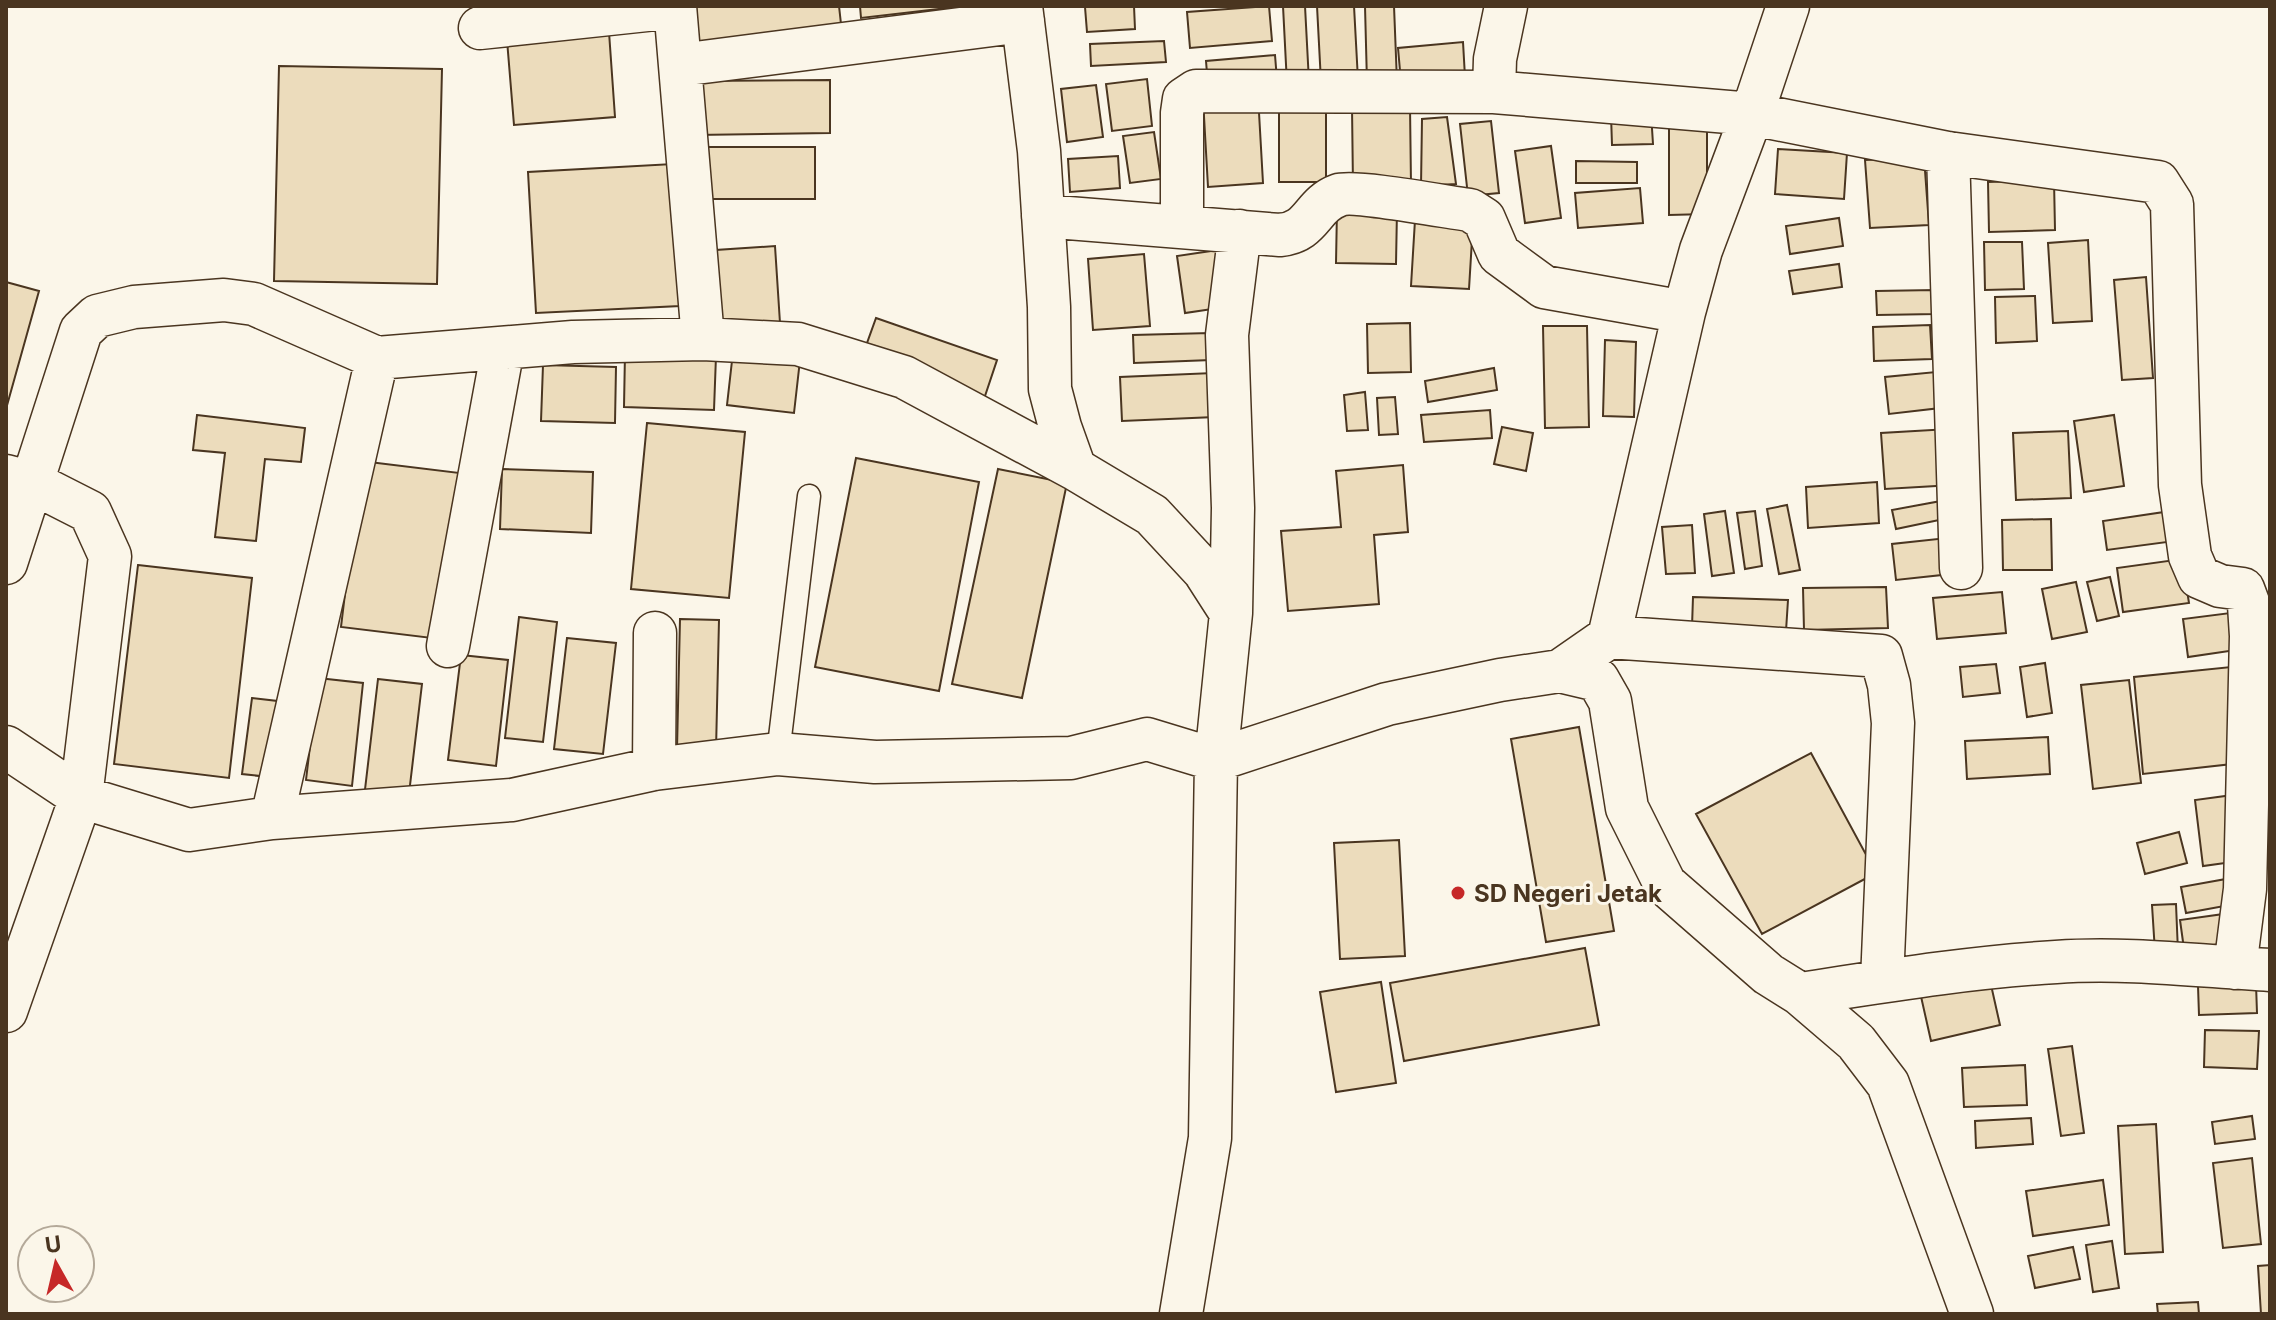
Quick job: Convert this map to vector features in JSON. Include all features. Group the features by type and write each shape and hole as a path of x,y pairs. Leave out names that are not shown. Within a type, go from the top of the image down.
{"street":[{"path":"480,28 675,6 703,339"},
{"path":"1494,92 1495,59 1506,6"},
{"path":"1609,637 1701,250 1788,6"},
{"path":"680,65 1022,13 1039,151 1049,307 1050,389 1075,469"},
{"path":"1182,226 1182,113 1184,99 1196,91 1494,92 1752,114 1948,153 2158,182 2172,204 2177,421 2184,525 2190,556 2199,577 2220,586 2243,589 2249,605 2251,650 2245,889 2253,969 2143,962 2057,961 1882,981 1800,994"},
{"path":"1948,153 1961,568"},
{"path":"1043,216 1294,234 1308,224 1321,204 1344,193 1470,210 1484,219 1499,254 1544,287 1684,312"},
{"path":"1181,1314 1210,1138 1216,760 1231,613 1233,508 1227,335 1240,231"},
{"path":"6,563 19,480 81,331 97,316 134,307 177,302 239,301 254,304 377,358 573,342 703,339 798,344 904,377 1075,469 1152,515 1204,571 1231,613"},
{"path":"448,646 503,348"},
{"path":"272,818 377,358"},
{"path":"6,1011 81,797 110,556 90,512 19,480"},
{"path":"654,769 655,633"},
{"path":"1560,671 1609,637 1881,656 1889,685 1893,723 1882,981"},
{"path":"6,747 81,797 189,830 272,818 512,800 654,769 778,754 875,762 1071,758 1147,739 1216,760 1387,704 1500,680 1560,671 1598,680 1610,701 1627,808 1665,884 1768,974 1800,994 1856,1042 1888,1084 1972,1314"}],"lane":[{"path":"778,754 809,496"}],"building":[{"path":"689,6 839,6 842,33 693,48"},
{"path":"860,6 955,6 956,7 861,18"},
{"path":"1134,6 1135,29 1087,32 1085,7"},
{"path":"1269,6 1272,41 1190,48 1187,12"},
{"path":"1283,6 1305,6 1309,82 1287,84"},
{"path":"1317,6 1354,6 1358,80 1321,82"},
{"path":"1365,6 1394,6 1397,82 1367,83"},
{"path":"609,32 615,117 514,125 507,40"},
{"path":"1164,41 1166,62 1091,66 1090,44"},
{"path":"1463,42 1465,77 1401,82 1398,48"},
{"path":"1275,55 1277,80 1208,86 1206,61"},
{"path":"279,66 442,69 437,284 274,281"},
{"path":"1147,79 1152,126 1112,131 1106,84"},
{"path":"830,80 830,133 695,135 694,81"},
{"path":"1096,85 1103,137 1067,142 1061,89"},
{"path":"1326,92 1326,182 1279,182 1279,93"},
{"path":"1258,95 1263,183 1208,187 1203,99"},
{"path":"1410,106 1411,185 1353,186 1352,107"},
{"path":"1651,113 1653,144 1612,145 1611,115"},
{"path":"1447,117 1456,184 1421,186 1422,119"},
{"path":"1669,119 1707,119 1707,214 1669,215"},
{"path":"1491,121 1499,193 1468,196 1460,124"},
{"path":"1154,132 1161,179 1130,183 1123,136"},
{"path":"1551,146 1561,218 1525,223 1515,151"},
{"path":"693,147 815,147 815,199 694,199"},
{"path":"1778,149 1847,153 1844,199 1775,194"},
{"path":"1118,156 1120,188 1070,192 1068,159"},
{"path":"1924,157 1929,225 1870,228 1865,160"},
{"path":"1576,161 1637,162 1637,183 1576,183"},
{"path":"673,164 680,306 536,313 528,172"},
{"path":"2054,180 2055,230 1989,232 1988,182"},
{"path":"1640,188 1643,223 1578,228 1575,193"},
{"path":"1337,209 1397,210 1396,264 1336,263"},
{"path":"1839,218 1843,246 1790,254 1786,226"},
{"path":"1415,220 1473,223 1469,289 1411,286"},
{"path":"2088,240 2092,321 2053,323 2048,243"},
{"path":"1984,242 2022,242 2024,289 1985,290"},
{"path":"775,246 780,323 706,328 701,251"},
{"path":"1218,250 1226,307 1185,313 1177,256"},
{"path":"1144,254 1150,326 1093,330 1088,259"},
{"path":"1839,264 1842,287 1793,294 1789,271"},
{"path":"2146,277 2153,378 2122,380 2114,280"},
{"path":"6,282 39,291 6,409"},
{"path":"1935,290 1936,314 1877,315 1876,291"},
{"path":"2035,296 2037,341 1996,343 1995,297"},
{"path":"876,318 997,360 984,399 862,357"},
{"path":"1410,323 1411,372 1368,373 1367,324"},
{"path":"1930,325 1932,359 1874,361 1873,327"},
{"path":"1543,326 1587,326 1589,427 1545,428"},
{"path":"1210,333 1211,360 1134,363 1133,335"},
{"path":"1605,340 1636,342 1634,417 1603,416"},
{"path":"733,352 800,360 794,413 727,405"},
{"path":"625,353 716,356 714,410 624,407"},
{"path":"543,365 616,367 615,423 541,421"},
{"path":"1494,368 1497,390 1428,402 1425,381"},
{"path":"1936,372 1940,408 1889,414 1885,377"},
{"path":"1213,373 1215,417 1122,421 1120,377"},
{"path":"1365,392 1368,430 1347,431 1344,395"},
{"path":"1395,397 1398,434 1379,435 1377,398"},
{"path":"1490,410 1492,438 1424,442 1421,415"},
{"path":"197,415 305,428 301,462 265,459 256,541 215,537 225,453 193,450"},
{"path":"2114,415 2124,486 2084,492 2074,421"},
{"path":"647,423 745,432 729,598 631,589"},
{"path":"1502,427 1533,433 1526,471 1494,464"},
{"path":"1949,429 1953,485 1885,489 1881,433"},
{"path":"2068,431 2071,498 2016,500 2013,433"},
{"path":"856,458 979,482 939,691 815,667"},
{"path":"361,461 468,474 448,640 341,627"},
{"path":"1403,465 1408,532 1374,535 1379,604 1288,611 1281,531 1341,527 1336,471"},
{"path":"502,469 593,472 591,533 500,529"},
{"path":"998,469 1067,483 1022,698 952,684"},
{"path":"1877,482 1879,523 1808,528 1806,487"},
{"path":"1941,501 1944,519 1896,529 1892,510"},
{"path":"1787,505 1800,570 1779,574 1767,509"},
{"path":"1725,511 1734,573 1712,576 1704,514"},
{"path":"1755,511 1762,566 1745,569 1737,513"},
{"path":"2171,511 2175,541 2107,550 2103,521"},
{"path":"2051,519 2052,570 2003,570 2002,520"},
{"path":"1692,525 1695,573 1666,574 1662,527"},
{"path":"1947,538 1951,574 1896,580 1892,544"},
{"path":"2182,559 2189,603 2123,612 2117,568"},
{"path":"138,565 252,578 229,778 114,764"},
{"path":"2110,577 2119,616 2097,621 2087,582"},
{"path":"2076,582 2087,632 2052,639 2042,589"},
{"path":"1886,587 1888,628 1804,630 1803,588"},
{"path":"2002,592 2006,633 1937,639 1933,598"},
{"path":"1693,597 1788,600 1786,631 1692,627"},
{"path":"2238,612 2243,649 2188,657 2183,619"},
{"path":"519,617 557,622 543,742 505,738"},
{"path":"680,619 719,620 716,750 677,749"},
{"path":"567,638 616,643 603,754 554,749"},
{"path":"461,655 508,660 496,766 448,760"},
{"path":"2045,663 2052,713 2027,717 2020,667"},
{"path":"1996,664 2000,693 1963,697 1960,667"},
{"path":"2231,667 2241,763 2143,774 2134,677"},
{"path":"318,678 363,683 352,786 306,780"},
{"path":"378,679 422,684 408,802 364,798"},
{"path":"2129,680 2141,783 2093,789 2081,685"},
{"path":"252,698 286,702 277,778 242,774"},
{"path":"1579,727 1614,931 1546,942 1511,739"},
{"path":"2048,737 2050,774 1967,779 1965,741"},
{"path":"1811,753 1876,873 1762,934 1696,814"},
{"path":"2233,795 2240,861 2203,866 2195,800"},
{"path":"2179,832 2187,863 2145,874 2137,843"},
{"path":"1399,840 1405,956 1340,959 1334,843"},
{"path":"2226,879 2230,905 2186,913 2181,887"},
{"path":"2176,904 2178,952 2155,952 2152,905"},
{"path":"2231,913 2235,942 2184,949 2180,920"},
{"path":"1585,948 1599,1025 1404,1061 1390,983"},
{"path":"1989,976 2000,1025 1931,1041 1920,992"},
{"path":"1381,982 1396,1083 1336,1092 1320,992"},
{"path":"2256,984 2257,1013 2199,1015 2198,986"},
{"path":"2205,1030 2259,1031 2257,1069 2204,1067"},
{"path":"2072,1046 2084,1133 2061,1136 2048,1049"},
{"path":"2025,1065 2027,1105 1964,1107 1962,1068"},
{"path":"2252,1116 2255,1139 2215,1144 2212,1122"},
{"path":"2031,1118 2033,1144 1976,1148 1975,1121"},
{"path":"2156,1124 2163,1252 2125,1254 2118,1126"},
{"path":"2252,1158 2261,1244 2223,1248 2213,1163"},
{"path":"2103,1180 2109,1225 2033,1236 2026,1191"},
{"path":"2112,1241 2119,1288 2093,1292 2086,1245"},
{"path":"2073,1247 2080,1279 2035,1288 2028,1256"},
{"path":"2270,1265 2270,1314 2261,1314 2258,1266"},
{"path":"2198,1302 2199,1314 2158,1314 2157,1304"}],"place":[{"name":"SD Negeri Jetak","path":"1458,893"}]}
